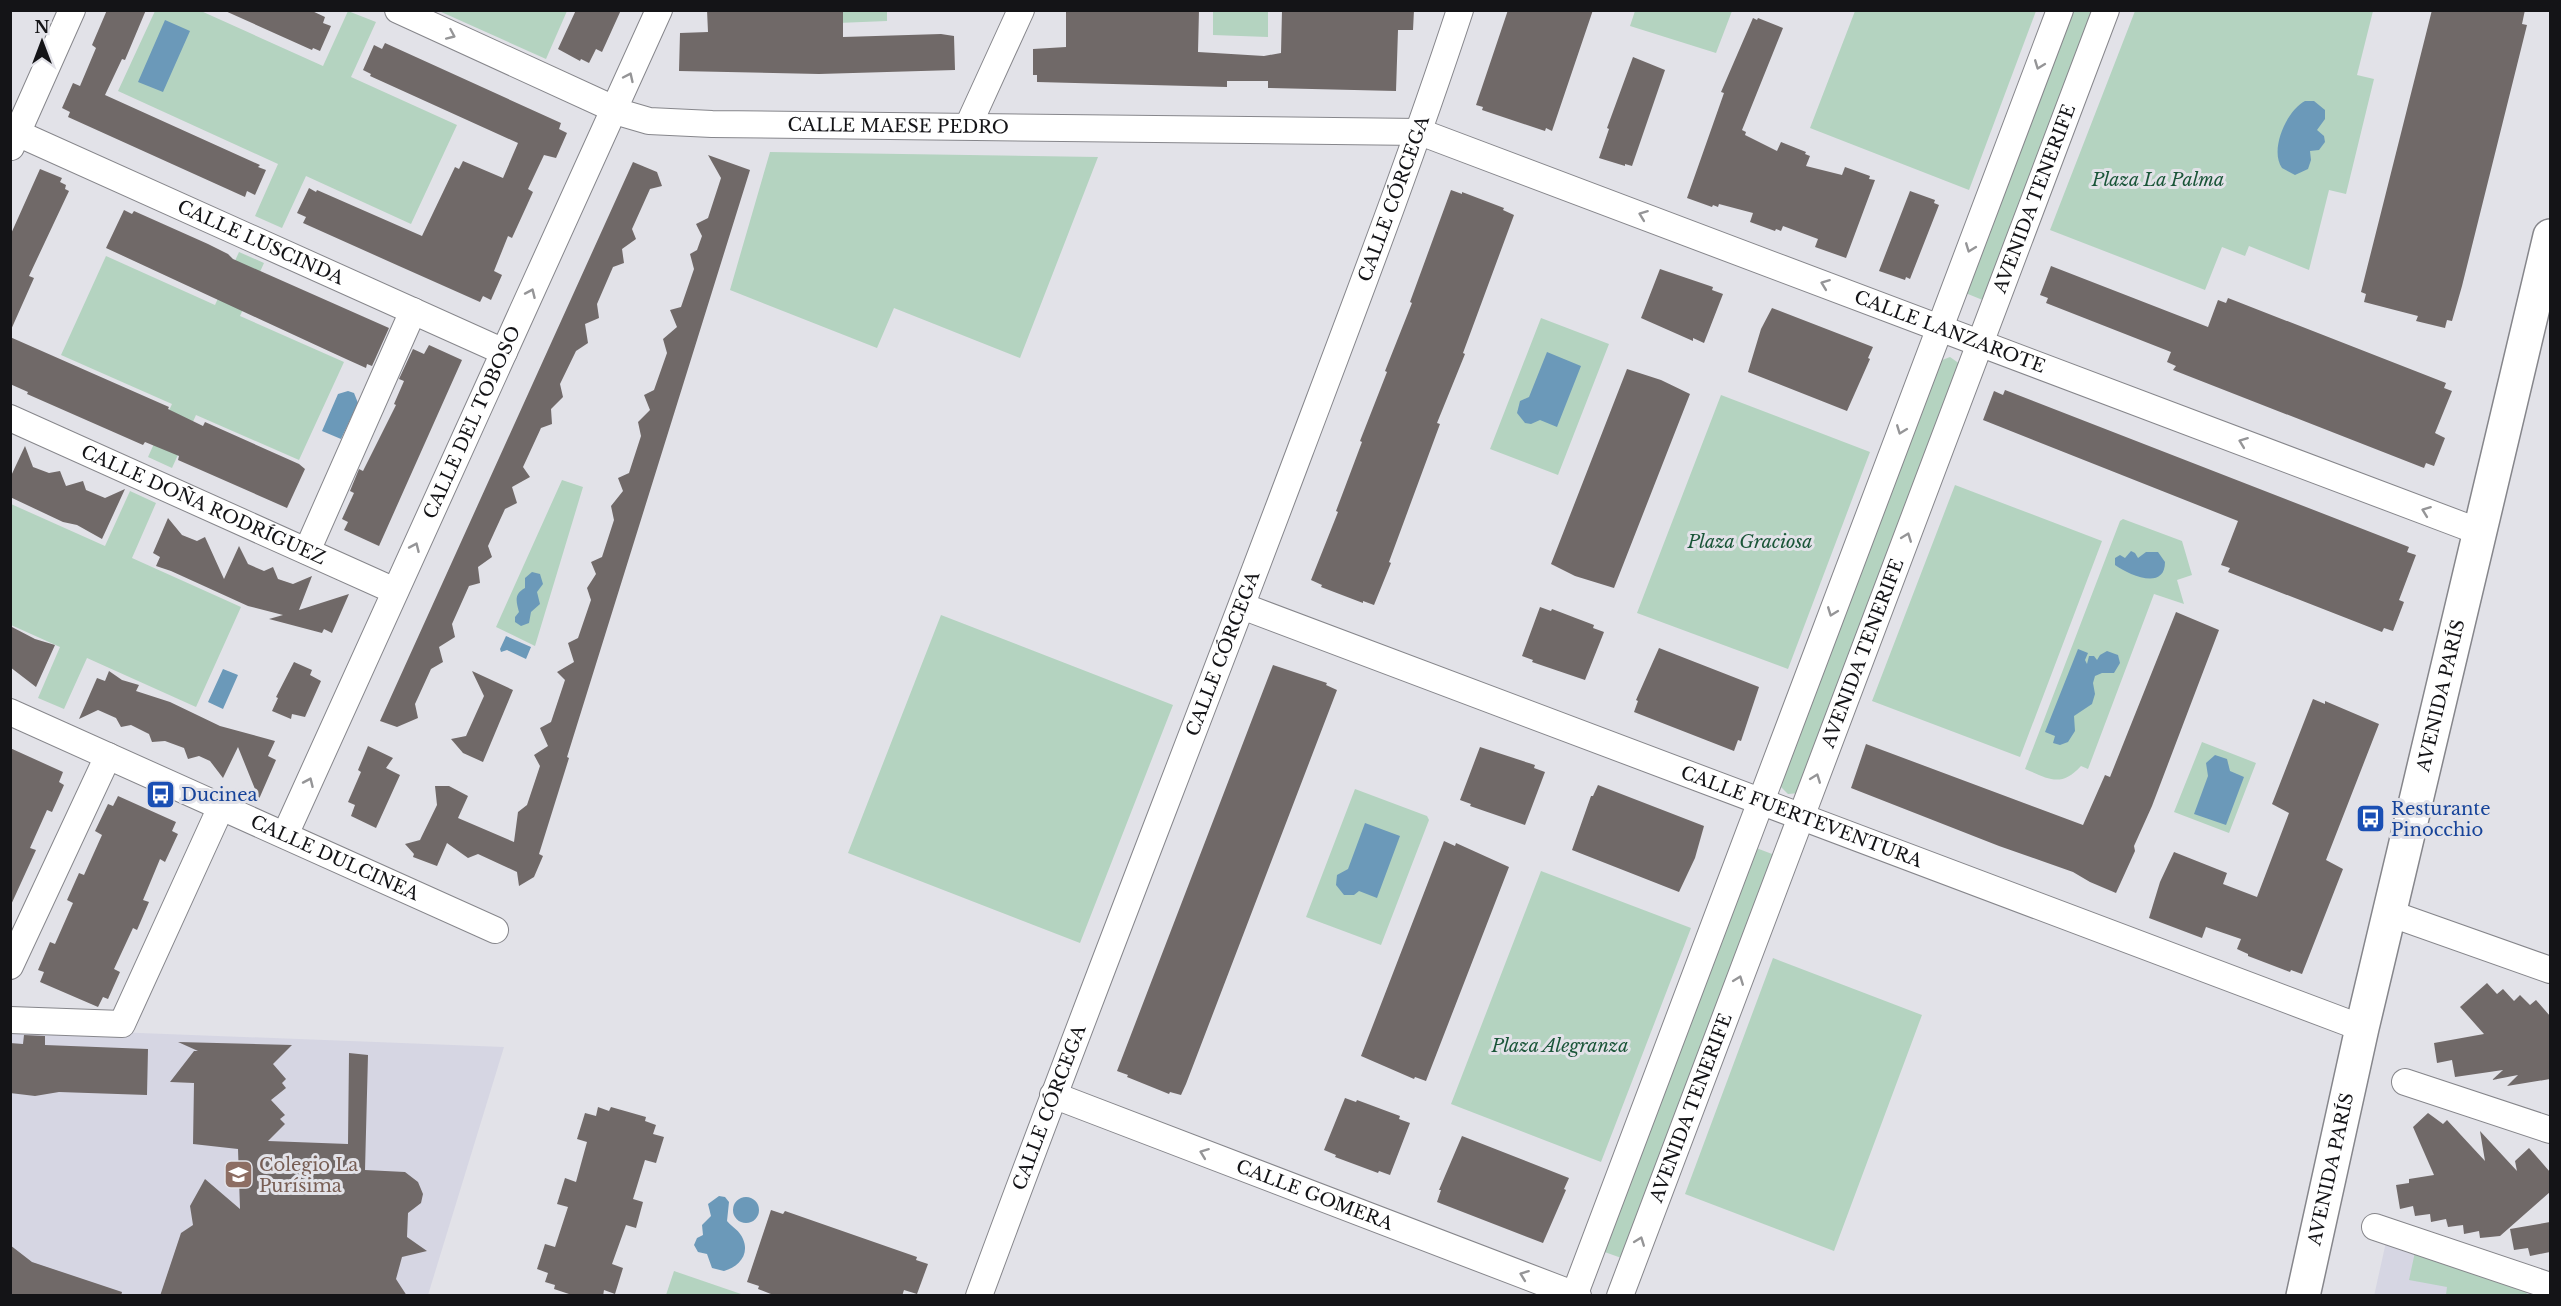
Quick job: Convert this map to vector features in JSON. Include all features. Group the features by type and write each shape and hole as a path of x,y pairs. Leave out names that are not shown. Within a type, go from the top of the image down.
{"main road":[{"name":"AVENIDA PARÍS","path":"2303,1296 2362,1028 2550,236"}],"street":[{"path":"14,140 72,10"},
{"name":"CALLE MAESE PEDRO","path":"398,10 614,109 637,118 661,122 1420,132"},
{"name":"CALLE DEL TOBOSO","path":"285,835 659,10"},
{"path":"968,126 1021,10"},
{"name":"CALLE CÓRCEGA","path":"979,1296 1053,1095 1242,606 1420,132 1460,10"},
{"path":"1575,1295 2060,10"},
{"name":"AVENIDA TENERIFE","path":"1620,1296 2106,10"},
{"name":"CALLE LANZAROTE","path":"1420,132 2480,532"},
{"name":"CALLE LUSCINDA","path":"14,140 504,352"},
{"path":"307,551 413,311"},
{"name":"CALLE DOÑA RODRÍGUEZ","path":"10,418 395,591"},
{"name":"CALLE FUERTEVENTURA","path":"1242,606 2362,1028"},
{"name":"CALLE DULCINEA","path":"10,712 495,930"},
{"path":"10,966 108,756"},
{"path":"10,1020 122,1024 221,807"},
{"path":"2389,913 2550,970"},
{"path":"2405,1082 2550,1130"},
{"name":"CALLE GOMERA","path":"1053,1095 1575,1295"},
{"path":"2374,1227 2550,1286"}],"shaded area":[{"name":"Colegio La Purísima","path":"11,1028 504,1047 428,1295 11,1296"},
{"path":"2386,1242 2543,1296 2374,1296"}],"green space":[{"path":"155,11 201,11 323,66 348,11 376,22 351,77 457,125 411,224 306,176 282,228 255,216 278,164 118,91"},
{"path":"439,11 567,11 546,59"},
{"path":"812,11 887,11 887,21 813,24"},
{"path":"1213,11 1268,11 1268,37 1213,35"},
{"path":"1635,11 1732,11 1716,53 1630,26"},
{"path":"1855,11 2036,11 1969,190 1810,128"},
{"path":"2068,11 2098,11 1990,303 1963,292"},
{"name":"Plaza La Palma","path":"2135,11 2373,11 2357,75 2374,79 2346,194 2329,190 2309,270 2249,246 2245,256 2222,247 2205,290 2050,230"},
{"path":"770,152 1098,157 1020,358 894,308 877,348 730,290"},
{"path":"239,252 264,263 240,316 344,362 299,460 196,415 172,468 148,457 172,404 61,355 106,256 215,305"},
{"path":"1541,318 1609,344 1558,475 1490,449"},
{"path":"1950,357 1960,364 1800,793 1788,794 1779,785 1937,362"},
{"name":"Plaza Graciosa","path":"1721,395 1870,452 1788,669 1637,613"},
{"path":"562,480 583,487 535,646 496,627"},
{"path":"1955,485 2102,541 2020,757 1872,701"},
{"path":"130,491 156,503 132,558 241,607 196,707 87,658 64,709 38,698 60,647 11,625 11,504 105,546"},
{"path":"2123,519 2182,541 2192,575 2177,580 2184,604 2154,594 2088,769 2081,766 2067,777 2054,780 2025,769 2120,521"},
{"path":"941,615 1173,705 1080,943 848,853"},
{"path":"2202,742 2256,763 2229,833 2174,812"},
{"path":"1355,789 1427,816 1429,820 1381,945 1306,917"},
{"path":"1751,846 1780,857 1627,1260 1599,1250"},
{"name":"Plaza Alegranza","path":"1541,871 1691,928 1601,1162 1451,1104"},
{"path":"1773,958 1922,1015 1834,1251 1685,1194"},
{"path":"2415,1252 2528,1290 2526,1295 2446,1295 2447,1287 2409,1280"},
{"path":"674,1271 744,1295 666,1295"}],"water":[{"path":"165,20 190,31 163,92 138,82"},
{"path":"2305,101 2314,101 2325,110 2325,119 2317,130 2324,136 2325,142 2319,150 2310,151 2311,160 2308,169 2295,175 2282,168 2278,151 2279,141 2286,121"},
{"path":"1547,352 1581,366 1557,427 1540,420 1531,424 1525,423 1517,413 1520,401 1529,397"},
{"path":"348,391 354,393 358,403 341,439 322,431 338,394"},
{"path":"2131,551 2138,558 2146,552 2158,552 2165,562 2163,571 2159,576 2145,578 2115,565 2115,558 2120,555 2125,558"},
{"path":"532,572 540,574 543,584 537,592 540,604 531,612 529,623 521,626 515,622 515,617 519,612 517,598 525,588 525,578"},
{"path":"506,636 531,647 526,659 507,650 501,652 500,649"},
{"path":"2078,649 2088,653 2085,660 2087,664 2089,656 2094,656 2097,660 2107,651 2118,655 2120,663 2114,673 2102,673 2095,676 2093,683 2095,694 2092,704 2074,716 2075,731 2068,742 2060,745 2053,743 2055,736 2045,732"},
{"path":"223,669 238,675 223,709 208,702"},
{"path":"2215,755 2227,759 2230,771 2244,777 2226,825 2194,814 2208,776 2206,763"},
{"path":"1365,823 1400,836 1377,898 1359,891 1354,895 1344,895 1336,885 1337,875 1348,869"},
{"path":"719,1196 725,1197 729,1202 727,1221 740,1234 745,1245 741,1260 734,1267 724,1271 712,1268 707,1254 698,1252 694,1245 697,1238 703,1235 702,1225 711,1216 708,1204"},
{"path":"746,1197 755,1201 759,1210 755,1219 746,1223 737,1219 733,1210 737,1201"}],"building":[{"path":"107,10 146,10 125,60 122,59 105,95 260,165 258,167 266,170 255,195 247,191 245,197 68,117 70,112 62,108 73,83 80,86 96,48 92,45"},
{"path":"223,10 310,10 325,17 323,23 331,26 320,51 313,48 312,50"},
{"path":"576,10 621,10 602,52 596,49 589,63 581,59 580,61 558,49"},
{"path":"707,10 843,10 843,37 941,34 954,36 955,70 819,74 679,71 680,33 708,32"},
{"path":"1066,10 1199,10 1198,52 1264,56 1281,53 1282,10 1414,10 1413,30 1398,30 1396,91 1268,88 1268,81 1227,81 1227,87 1037,82 1037,75 1033,75 1033,49 1066,47"},
{"path":"1508,10 1593,10 1552,131 1546,128 1545,131 1482,110 1483,107 1476,105"},
{"path":"2432,10 2525,10 2522,24 2527,25 2462,286 2452,321 2447,320 2445,328 2416,321 2418,316 2364,302 2366,294 2361,292"},
{"path":"1753,18 1783,28 1742,130 1746,132 1745,135 1777,151 1781,142 1806,152 1805,154 1810,156 1806,166 1842,175 1845,167 1875,180 1846,258 1815,247 1818,239 1783,226 1781,231 1776,229 1775,231 1750,222 1753,213 1719,204 1718,207 1713,205 1712,207 1687,198 1724,93 1721,92"},
{"path":"385,43 561,123 559,129 567,133 556,158 544,155 528,189 533,192 512,238 508,236 494,271 502,275 491,300 483,296 480,302 303,223 306,217 297,213 309,188 422,236 455,167 459,169 463,161 503,178 518,143 370,76 371,74 363,70 374,45 382,49"},
{"path":"1633,57 1665,70 1632,166 1625,164 1625,166 1599,158 1609,129 1607,128"},
{"path":"708,155 750,170 567,757 569,758 539,854 543,856 534,877 519,886 517,872 478,854 468,858 447,843 437,866 413,857 414,854 405,844 420,840 437,805 435,786 449,786 468,796 458,818 514,842 518,812 527,805 540,766 534,755 548,746 540,728 551,722 565,680 557,672 574,662 568,643 578,638 591,600 587,588 596,574 591,562 602,557 614,520 611,506 623,491 618,478 629,473 641,436 638,422 650,410 644,395 654,390 667,353 663,339 677,327 670,310 681,307 694,269 690,254 697,250 702,236 696,224 708,218 721,178"},
{"path":"633,162 657,172 662,186 650,189 632,229 636,239 622,249 624,263 613,267 597,304 599,318 585,324 588,343 576,351 560,384 563,397 551,409 552,424 541,428 523,467 530,477 512,487 517,503 505,509 488,546 492,557 478,567 480,583 469,586 452,624 455,637 439,647 443,662 431,669 415,704 418,718 397,727 380,721"},
{"path":"40,169 62,178 60,182 66,185 65,189 69,191 29,276 34,278 10,332 10,236"},
{"path":"1451,190 1504,208 1503,210 1514,215 1463,353 1465,354 1437,423 1440,424 1389,562 1391,563 1374,605 1363,601 1363,603 1321,587 1322,585 1311,580 1338,512 1336,511 1362,442 1360,441 1387,372 1385,371 1412,303 1410,302"},
{"path":"1910,191 1935,200 1934,203 1939,205 1910,279 1906,277 1905,280 1879,271"},
{"path":"124,210 132,214 134,211 208,244 233,259 389,328 372,366 367,364 366,368 106,248"},
{"path":"2051,266 2208,327 2218,300 2226,303 2228,298 2446,383 2444,388 2452,391 2435,433 2445,438 2434,466 2426,463 2424,468 2173,370 2176,366 2167,362 2171,352 2046,303 2048,298 2040,295"},
{"path":"1660,269 1713,287 1712,290 1723,294 1704,343 1693,338 1693,341 1641,318"},
{"path":"1772,308 1873,347 1847,411 1748,372 1761,329"},
{"path":"10,337 169,407 168,409 203,426 205,422 299,464 305,469 287,508 178,460 179,456 145,442 143,445 27,394 28,392 10,384"},
{"path":"429,345 462,360 379,546 344,530 348,522 342,519 354,493 350,491 359,469 363,471 396,405 394,404 404,381 399,379 413,349 424,354"},
{"path":"1627,369 1661,380 1690,394 1614,588 1575,576 1551,564"},
{"path":"2005,390 2409,547 2407,552 2416,555 2399,600 2404,602 2393,631 2384,628 2382,632 2228,572 2230,568 2221,565 2238,521 1983,420 1994,391 2003,395"},
{"path":"25,446 33,467 49,473 60,471 66,486 83,481 86,490 105,498 125,489 102,539 77,525 63,522 10,497 10,478"},
{"path":"168,518 182,535 197,541 205,537 224,579 239,546 248,564 264,571 273,567 278,579 293,584 312,576 299,610 349,594 332,633 324,629 322,633 269,619 283,615 248,606 156,566 160,557 153,553"},
{"path":"1540,607 1551,611 1552,609 1594,625 1593,628 1604,632 1585,680 1532,662 1533,660 1522,656"},
{"path":"2176,612 2219,630 2152,806 2134,846 2135,851 2116,893 2073,872 1999,846 1851,788 1866,744 2083,825 2105,775 2110,777"},
{"path":"10,626 35,639 55,645 36,687 10,667"},
{"path":"1659,648 1759,687 1741,741 1738,740 1734,751 1634,712 1638,701 1636,700"},
{"path":"294,662 312,670 310,675 321,681 305,717 292,714 291,719 272,711 278,698 276,697"},
{"path":"1273,665 1327,683 1326,685 1337,690 1186,1084 1181,1095 1170,1092 1169,1094 1117,1071"},
{"path":"109,671 122,680 139,685 136,691 170,702 220,726 275,741 268,756 276,760 259,799 238,747 223,778 210,761 199,756 188,759 184,748 165,741 152,742 149,734 131,725 121,727 116,718 98,710 79,719 97,678 105,681"},
{"path":"472,671 513,690 483,762 463,753 451,739 466,736 484,696"},
{"path":"2313,699 2325,704 2325,701 2379,724 2326,860 2343,869 2302,974 2291,970 2290,972 2248,956 2237,949 2241,939 2206,927 2202,938 2149,918 2160,882 2174,852 2227,873 2223,884 2257,897 2289,813 2272,804"},
{"path":"368,746 393,758 386,768 400,775 376,828 351,816 355,805 348,802 361,772 358,770"},
{"path":"1480,747 1535,765 1534,768 1545,772 1525,825 1470,806 1471,804 1460,800"},
{"path":"10,748 63,772 59,782 64,785 52,812 47,810 30,848 36,850 10,907"},
{"path":"1598,785 1704,826 1695,858 1679,892 1572,850 1591,796"},
{"path":"118,796 176,822 172,831 178,834 165,862 160,859 143,900 149,902 137,930 133,928 114,969 120,972 108,999 103,997 98,1007 40,982 44,972 38,970 50,942 55,944 73,903 67,900 79,873 84,875 102,835 95,831 108,804 113,806"},
{"path":"1444,841 1455,846 1456,843 1509,867 1426,1081 1415,1077 1414,1079 1361,1056"},
{"path":"2487,983 2497,994 2503,989 2514,1001 2520,995 2530,1005 2536,1000 2550,1016 2550,1079 2507,1086 2518,1075 2492,1080 2503,1070 2455,1077 2452,1060 2437,1063 2434,1043 2484,1034 2460,1007"},
{"path":"24,1035 45,1036 45,1045 148,1049 147,1095 59,1092 35,1096 10,1093 10,1043 23,1044"},
{"path":"178,1042 292,1045 273,1064 286,1079 282,1083 286,1088 271,1100 285,1115 280,1119 285,1124 268,1141 348,1144 349,1053 368,1055 365,1170 405,1172 418,1182 423,1194 421,1203 408,1213 407,1237 427,1251 402,1257 396,1279 407,1296 160,1296 181,1233 193,1225 190,1206 205,1179 240,1209 238,1149 193,1144 194,1083 170,1082 194,1051 198,1051"},
{"path":"1345,1098 1356,1102 1357,1100 1400,1116 1399,1119 1410,1123 1390,1175 1379,1171 1378,1173 1335,1157 1336,1155 1324,1150"},
{"path":"598,1107 609,1111 611,1107 646,1117 645,1121 656,1125 653,1134 664,1137 656,1163 645,1160 633,1199 643,1202 636,1228 626,1225 612,1264 623,1268 615,1294 604,1290 603,1296 575,1296 554,1289 555,1285 545,1282 548,1273 537,1269 545,1244 555,1247 568,1207 557,1204 565,1178 576,1182 587,1142 577,1139 585,1113 596,1116"},
{"path":"2428,1113 2443,1124 2447,1120 2485,1161 2480,1131 2517,1171 2515,1161 2529,1148 2550,1172 2550,1192 2500,1236 2480,1238 2479,1231 2464,1234 2463,1225 2448,1227 2446,1219 2431,1222 2430,1214 2415,1216 2413,1206 2400,1209 2396,1185 2409,1183 2409,1179 2434,1175 2413,1127"},
{"path":"1462,1136 1569,1178 1543,1243 1437,1202 1441,1190 1439,1190"},
{"path":"771,1210 783,1214 785,1211 917,1257 916,1260 928,1264 917,1294 904,1290 902,1296 776,1296 758,1289 759,1286 747,1282"},
{"path":"2550,1222 2550,1252 2530,1256 2528,1248 2514,1250 2510,1229"},
{"path":"10,1245 32,1262 122,1292 121,1296 10,1296"}],"place":[{"name":"Ducinea","path":"160,795"},
{"name":"Resturante Pinocchio","path":"2370,819"},
{"name":"Colegio La Purísima","path":"238,1175"}]}
